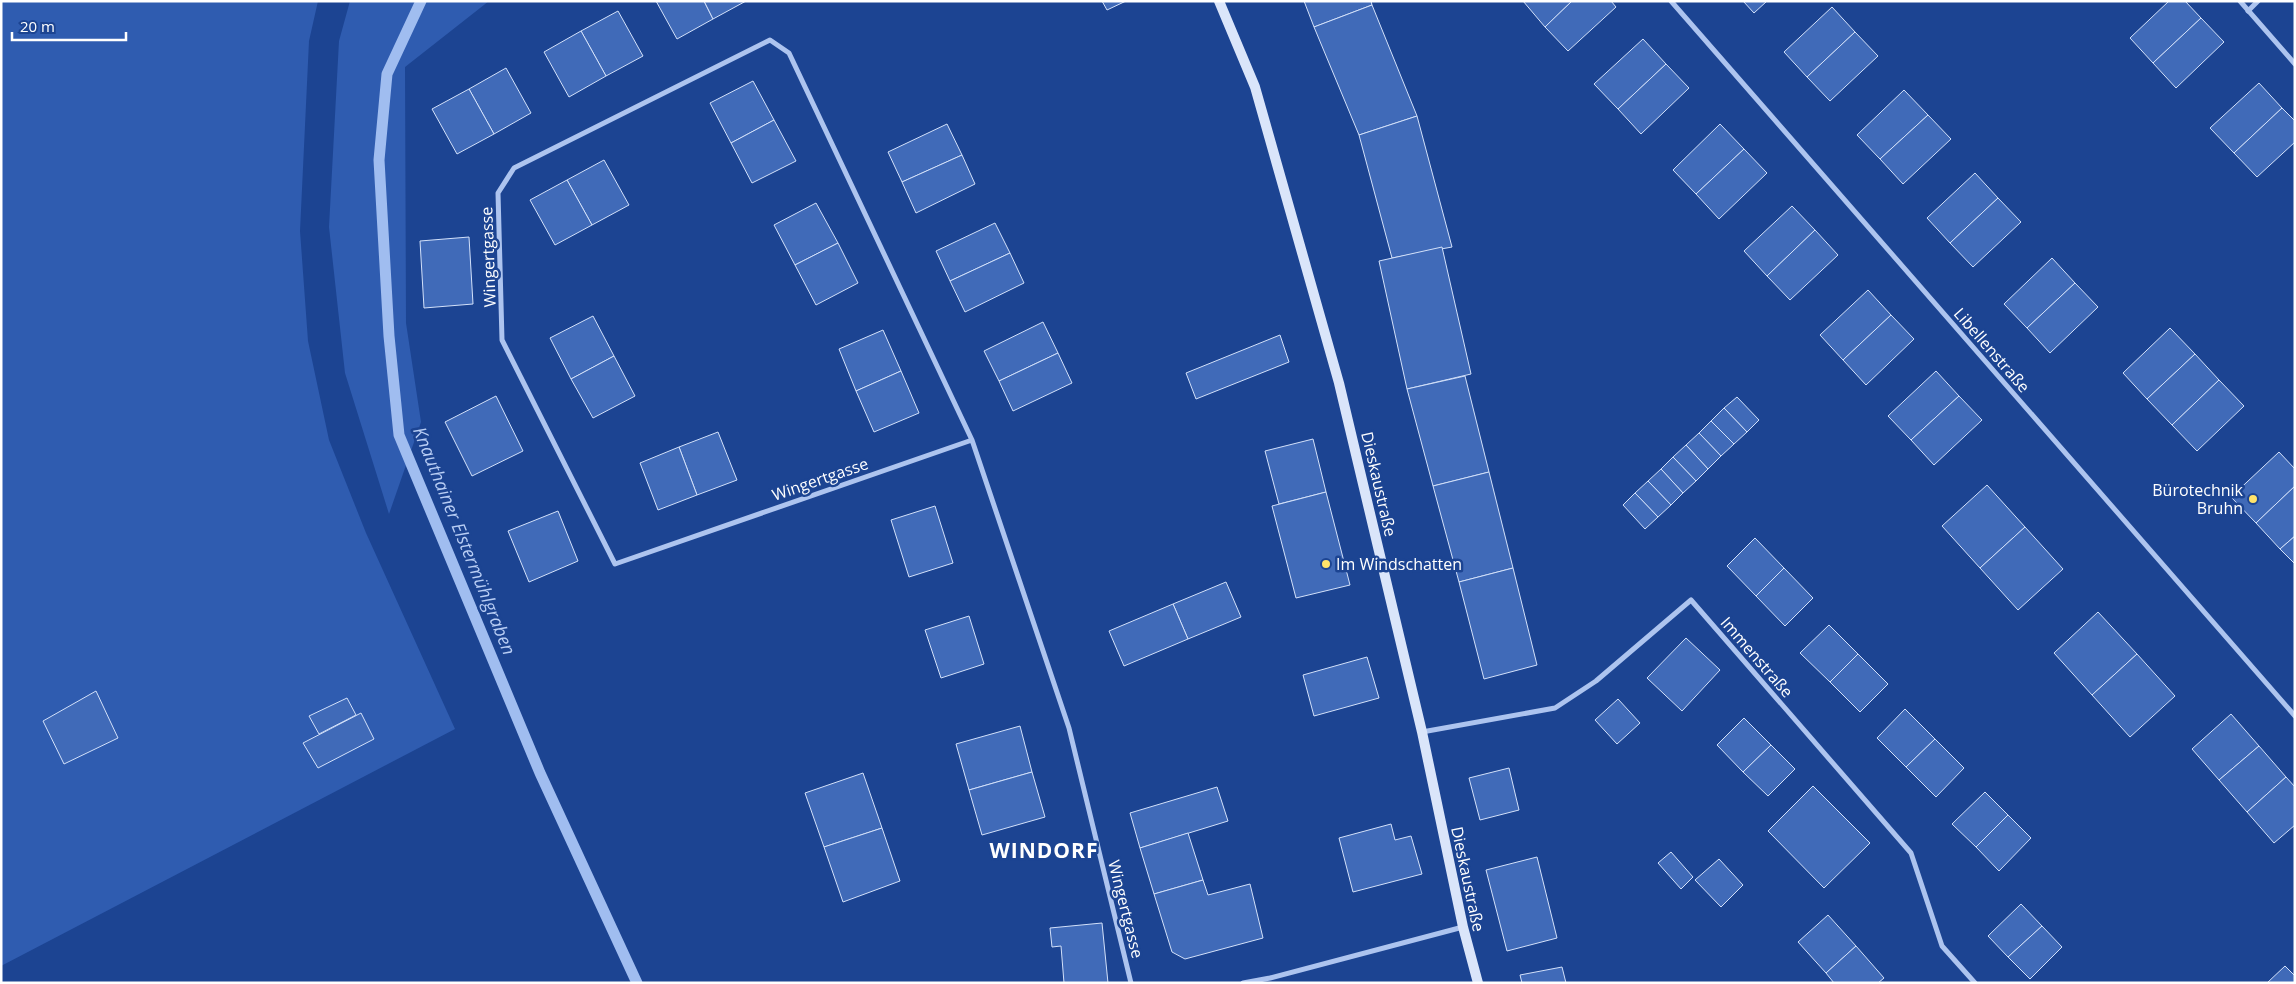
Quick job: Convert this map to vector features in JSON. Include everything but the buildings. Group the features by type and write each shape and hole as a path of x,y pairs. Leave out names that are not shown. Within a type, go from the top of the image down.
{"main road":[{"name":"Dieskaustraße","path":"1219,1 1256,87 1339,383 1422,732 1462,927 1478,983"}],"street":[{"name":"Libellenstraße","path":"1671,1 2295,716"},
{"path":"2240,1 2295,64"},
{"path":"2248,11 2258,1"},
{"name":"Wingertgasse","path":"972,440 615,564 502,340 498,193 514,168 770,40 789,52 972,440 1068,728 1131,983"},
{"name":"Immenstraße","path":"1422,732 1555,708 1596,681 1691,600 1911,852 1942,946 1975,983"},
{"path":"1243,983 1270,978 1462,927"}],"shaded area":[{"path":"1,1 318,1 309,41 300,231 308,341 329,440 366,533 455,729 1,966"},
{"path":"350,1 489,1 405,67 406,323 421,422 389,514 345,373 329,227 339,41"}],"waterway":[{"name":"Knauthainer Elstermühlgraben","path":"421,1 387,74 379,160 389,336 399,435 540,773 637,983"}],"place":[{"name":"Bürotechnik Bruhn","path":"2253,499"},
{"name":"Im Windschatten","path":"1326,564"}],"district":[{"name":"WINDORF","path":"1044,851"}]}
